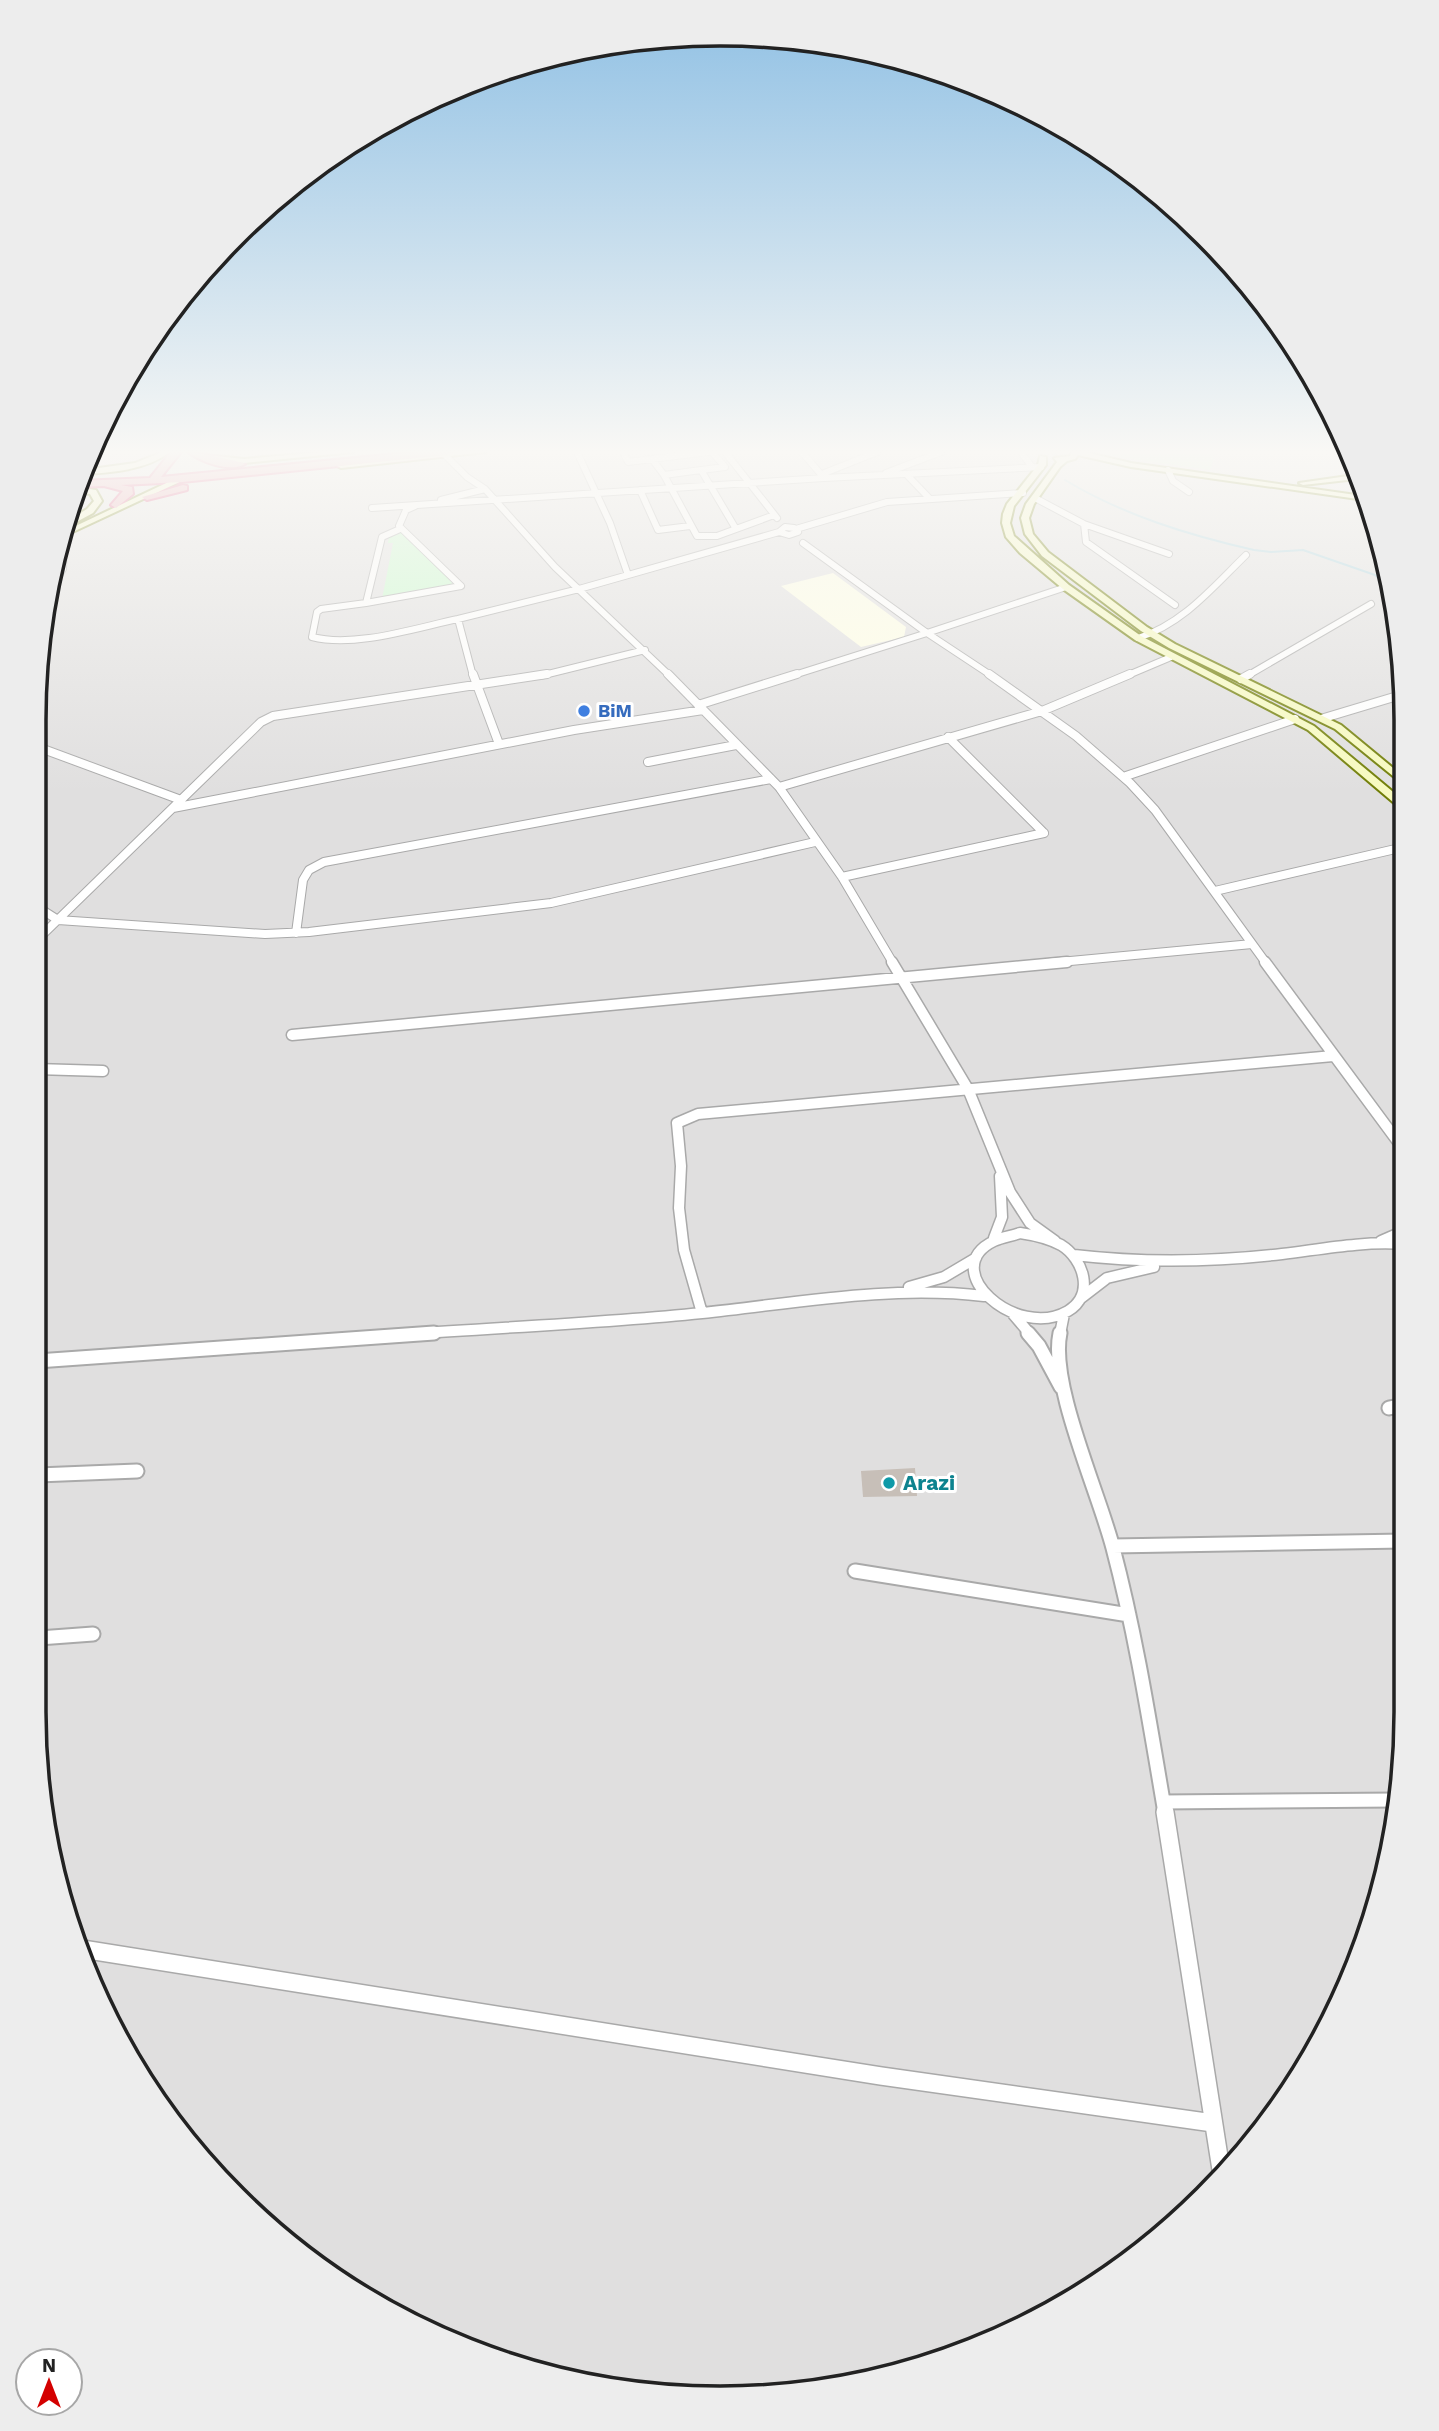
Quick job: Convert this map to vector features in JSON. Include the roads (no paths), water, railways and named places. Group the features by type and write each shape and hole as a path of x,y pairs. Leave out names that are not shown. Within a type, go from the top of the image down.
{"main road":[{"path":"1042,565 1066,587 1139,638 1171,657 1296,719 1329,741 1394,797"},
{"path":"1063,565 1154,635 1324,719 1355,739 1394,773"}],"street":[{"path":"366,603 375,565"},
{"path":"440,565 461,586 321,609 317,612 312,637 332,640 365,636 457,619 661,565"},
{"path":"554,565 645,650 779,787 842,877 968,1089 1010,1192 1030,1223 1074,1255 1084,1272 1082,1298"},
{"path":"625,565 628,575"},
{"path":"835,565 1090,745 1126,776 1155,810 1394,1137"},
{"path":"1119,565 1175,605"},
{"path":"1139,638 1154,635 1173,621 1234,565"},
{"path":"173,808 499,744 701,708 1066,587"},
{"path":"1241,679 1371,604"},
{"path":"457,619 476,687 499,744"},
{"path":"46,931 246,735 273,716 539,676 645,650"},
{"path":"779,787 1042,711 1171,657"},
{"path":"1324,719 1393,697"},
{"path":"1126,776 1296,719"},
{"path":"842,877 1044,834 948,737"},
{"path":"648,762 736,746"},
{"path":"46,750 181,800"},
{"path":"296,933 303,880 309,870 324,862 771,779"},
{"path":"46,912 58,920 265,934 296,933 551,903 815,842"},
{"path":"1215,891 1394,849"},
{"path":"292,1035 1252,944"},
{"path":"702,1313 684,1250 679,1208 681,1166 677,1123 698,1114 1333,1056"},
{"path":"46,1069 103,1071"},
{"path":"1000,1166 1002,1223 999,1233 979,1251 974,1274 984,1296 993,1305 1034,1319 1064,1314 1107,1278 1184,1261"},
{"path":"992,1241 1020,1233 1055,1241"},
{"path":"1379,1242 1394,1235"},
{"path":"1074,1255 1125,1262 1184,1261 1282,1254 1379,1242 1394,1243"},
{"path":"46,1360 702,1313 896,1290 944,1277 976,1258"},
{"path":"896,1290 959,1292 984,1296"},
{"path":"1013,1314 1039,1346 1064,1392"},
{"path":"1064,1314 1058,1342 1064,1392 1113,1546 1129,1615 1163,1802 1220,2163"},
{"path":"1389,1408 1394,1407"},
{"path":"46,1475 137,1471"},
{"path":"1113,1546 1394,1541"},
{"path":"855,1571 1129,1615"},
{"path":"46,1637 93,1634"},
{"path":"1163,1802 1388,1800"},
{"path":"90,1950 881,2076 1213,2123"}],"waterway":[{"path":"1347,565 1379,579"}],"place":[{"name":"BiM","path":"584,711"},
{"name":"Arazi","path":"889,1483"}]}
